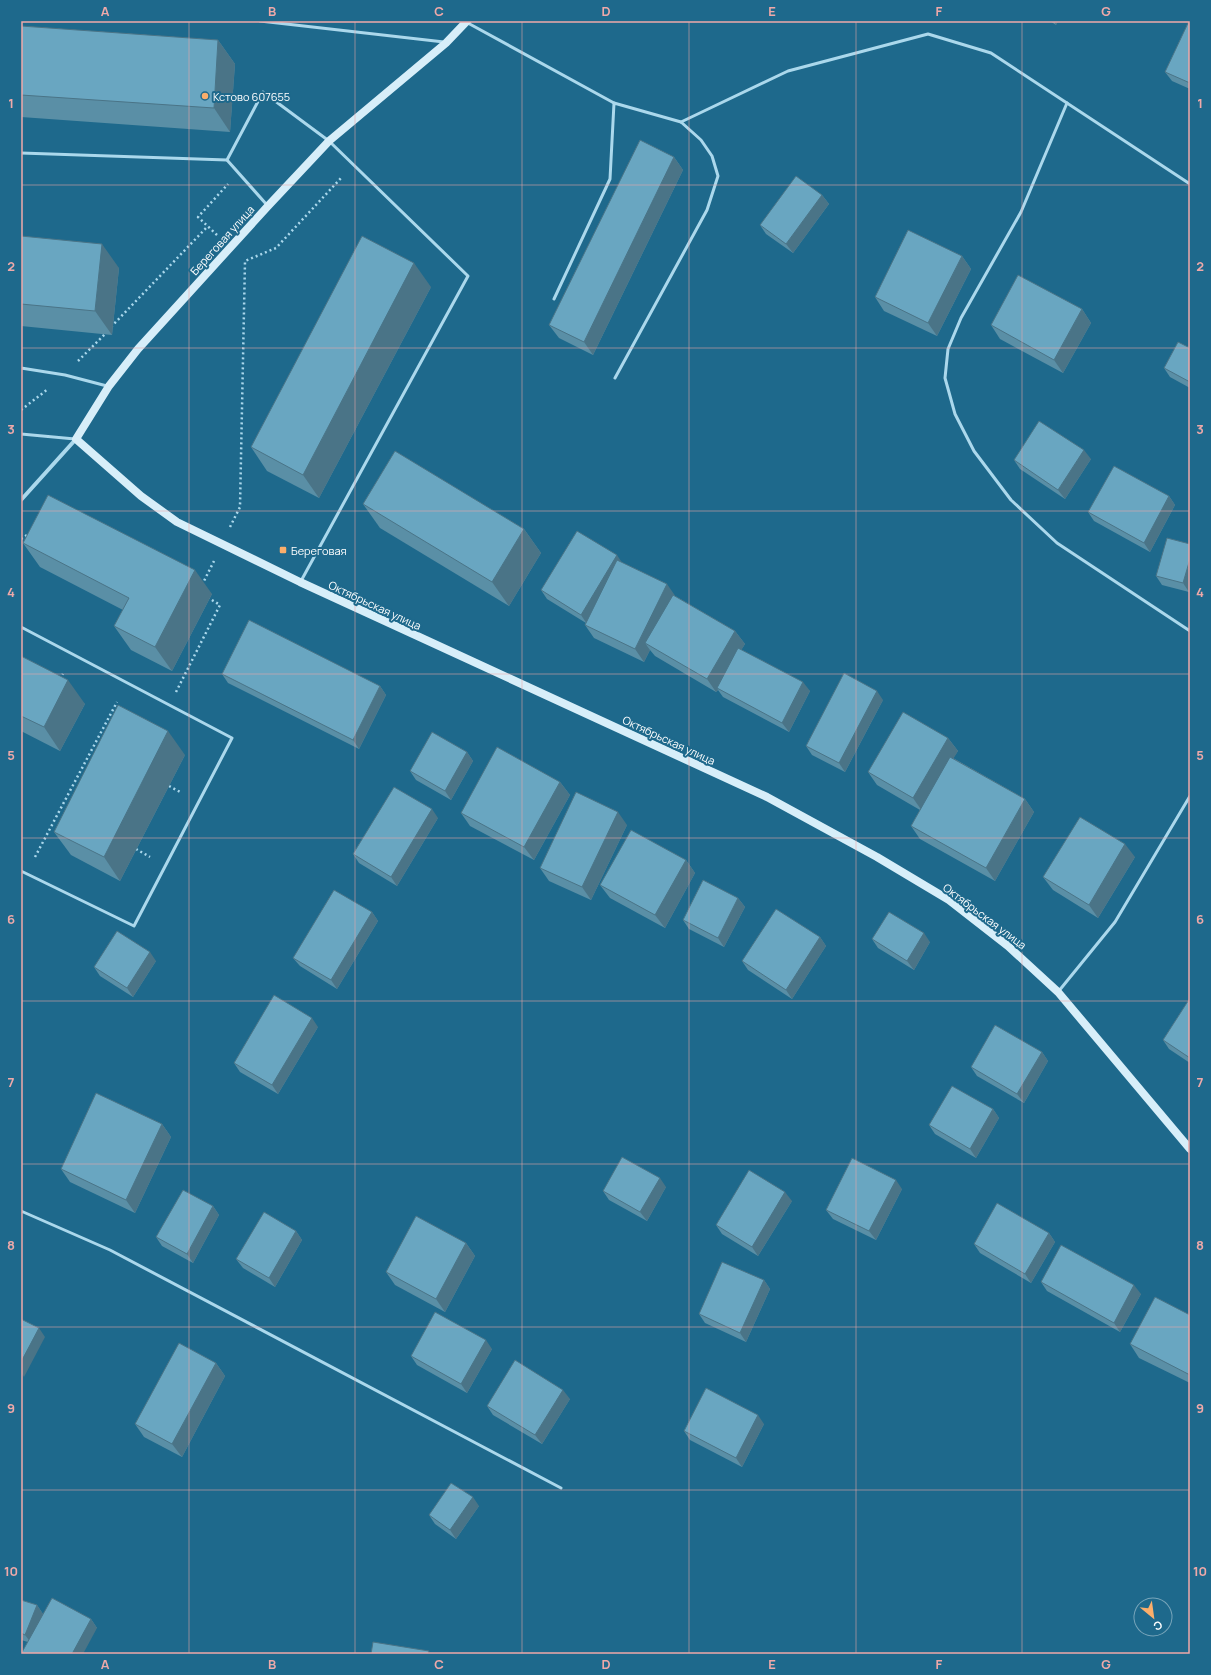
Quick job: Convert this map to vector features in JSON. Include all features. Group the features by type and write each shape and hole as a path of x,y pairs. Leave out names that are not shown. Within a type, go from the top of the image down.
{"street":[{"name":"Береговая улица","path":"21,500 76,439 109,386 138,349 230,246 329,141 446,43 466,21"},
{"name":"Октябрьская улица","path":"76,439 141,496 177,522 221,545 781,805 877,857 949,900 1008,946 1058,992 1190,1149"}],"lane":[{"path":"260,21 446,43"},
{"path":"466,21 614,103 681,122 701,140 712,156 718,176 707,210 615,378"},
{"path":"681,122 788,71 928,34 991,53 1190,184"},
{"path":"227,160 263,92 329,141 468,276 300,582"},
{"path":"554,299 610,179 614,103"},
{"path":"1067,103 1021,212 961,318 948,349 946,378 955,414 974,452 1012,500 1057,543 1190,631"},
{"path":"21,153 227,160 268,206"},
{"path":"21,368 65,375 109,386"},
{"path":"21,434 76,439"},
{"path":"21,627 232,738 134,926 21,871"},
{"path":"1058,992 1115,922 1190,796"},
{"path":"21,1211 110,1250 561,1488"}],"path":[{"path":"246,261 276,248 354,164"},
{"path":"199,592 240,507 246,261 198,217 238,173"},
{"path":"21,410 65,375 208,226"},
{"path":"21,539 34,530"},
{"path":"170,705 220,605 204,595"},
{"path":"58,684 63,674"},
{"path":"35,857 117,702"},
{"path":"169,786 182,793"},
{"path":"136,849 150,857"}],"building":[{"path":"1190,21 1190,83 1165,72"},
{"path":"21,26 218,40 214,108 21,95"},
{"path":"640,140 674,157 584,342 549,325"},
{"path":"796,176 822,195 786,244 760,225"},
{"path":"908,230 962,256 928,323 875,297"},
{"path":"21,236 102,244 95,311 21,304"},
{"path":"362,236 414,263 303,475 251,447"},
{"path":"1018,275 1082,309 1054,360 991,325"},
{"path":"1178,342 1190,348 1190,382 1164,368"},
{"path":"1039,421 1084,450 1058,490 1014,460"},
{"path":"395,451 524,529 492,582 363,504"},
{"path":"1114,466 1169,496 1144,543 1088,512"},
{"path":"48,495 195,570 155,647 114,626 129,598 23,543"},
{"path":"577,531 617,555 581,615 541,590"},
{"path":"1167,538 1190,544 1190,559 1183,583 1156,576"},
{"path":"617,560 667,584 635,649 585,625"},
{"path":"673,595 735,631 707,679 645,643"},
{"path":"249,620 380,686 353,740 222,674"},
{"path":"738,648 803,682 782,723 717,688"},
{"path":"21,656 68,680 44,727 21,716"},
{"path":"844,673 877,691 839,763 806,746"},
{"path":"118,705 168,731 104,857 54,832"},
{"path":"903,712 948,738 913,798 868,772"},
{"path":"432,732 467,752 445,791 410,771"},
{"path":"497,747 560,782 524,847 461,813"},
{"path":"950,757 1025,799 986,868 911,826"},
{"path":"394,787 432,809 391,877 353,854"},
{"path":"576,792 618,812 582,887 540,868"},
{"path":"1080,817 1125,844 1089,905 1043,877"},
{"path":"631,830 686,860 655,915 600,885"},
{"path":"703,880 738,898 718,938 683,920"},
{"path":"334,890 372,912 331,980 293,958"},
{"path":"776,909 820,937 786,990 742,961"},
{"path":"889,912 924,933 907,961 872,939"},
{"path":"117,931 150,952 127,988 94,967"},
{"path":"274,995 312,1018 272,1085 234,1063"},
{"path":"1190,998 1190,1058 1163,1040"},
{"path":"995,1025 1042,1052 1017,1094 971,1067"},
{"path":"952,1086 993,1109 970,1149 929,1125"},
{"path":"96,1093 162,1124 126,1200 61,1169"},
{"path":"622,1157 660,1178 640,1212 603,1191"},
{"path":"852,1158 896,1180 869,1231 826,1210"},
{"path":"749,1170 785,1192 752,1247 716,1225"},
{"path":"183,1190 213,1206 187,1254 156,1237"},
{"path":"997,1203 1049,1233 1025,1274 974,1244"},
{"path":"264,1212 296,1231 269,1278 236,1259"},
{"path":"416,1216 466,1243 436,1299 386,1272"},
{"path":"1061,1245 1134,1285 1114,1323 1041,1282"},
{"path":"722,1262 764,1280 740,1333 699,1314"},
{"path":"1155,1297 1190,1315 1190,1375 1130,1344"},
{"path":"435,1312 486,1340 461,1384 411,1356"},
{"path":"21,1319 39,1328 21,1362"},
{"path":"179,1343 216,1363 172,1444 135,1424"},
{"path":"515,1360 563,1390 535,1435 487,1406"},
{"path":"706,1388 758,1415 736,1458 684,1431"},
{"path":"451,1483 473,1497 450,1530 429,1515"},
{"path":"52,1598 91,1619 72,1654 21,1654"},
{"path":"21,1600 37,1605 25,1635 21,1633"},
{"path":"373,1642 429,1651 428,1654 371,1654"}],"place":[{"name":"Кстово 607655","path":"205,96"},
{"name":"Береговая","path":"283,550"}]}
